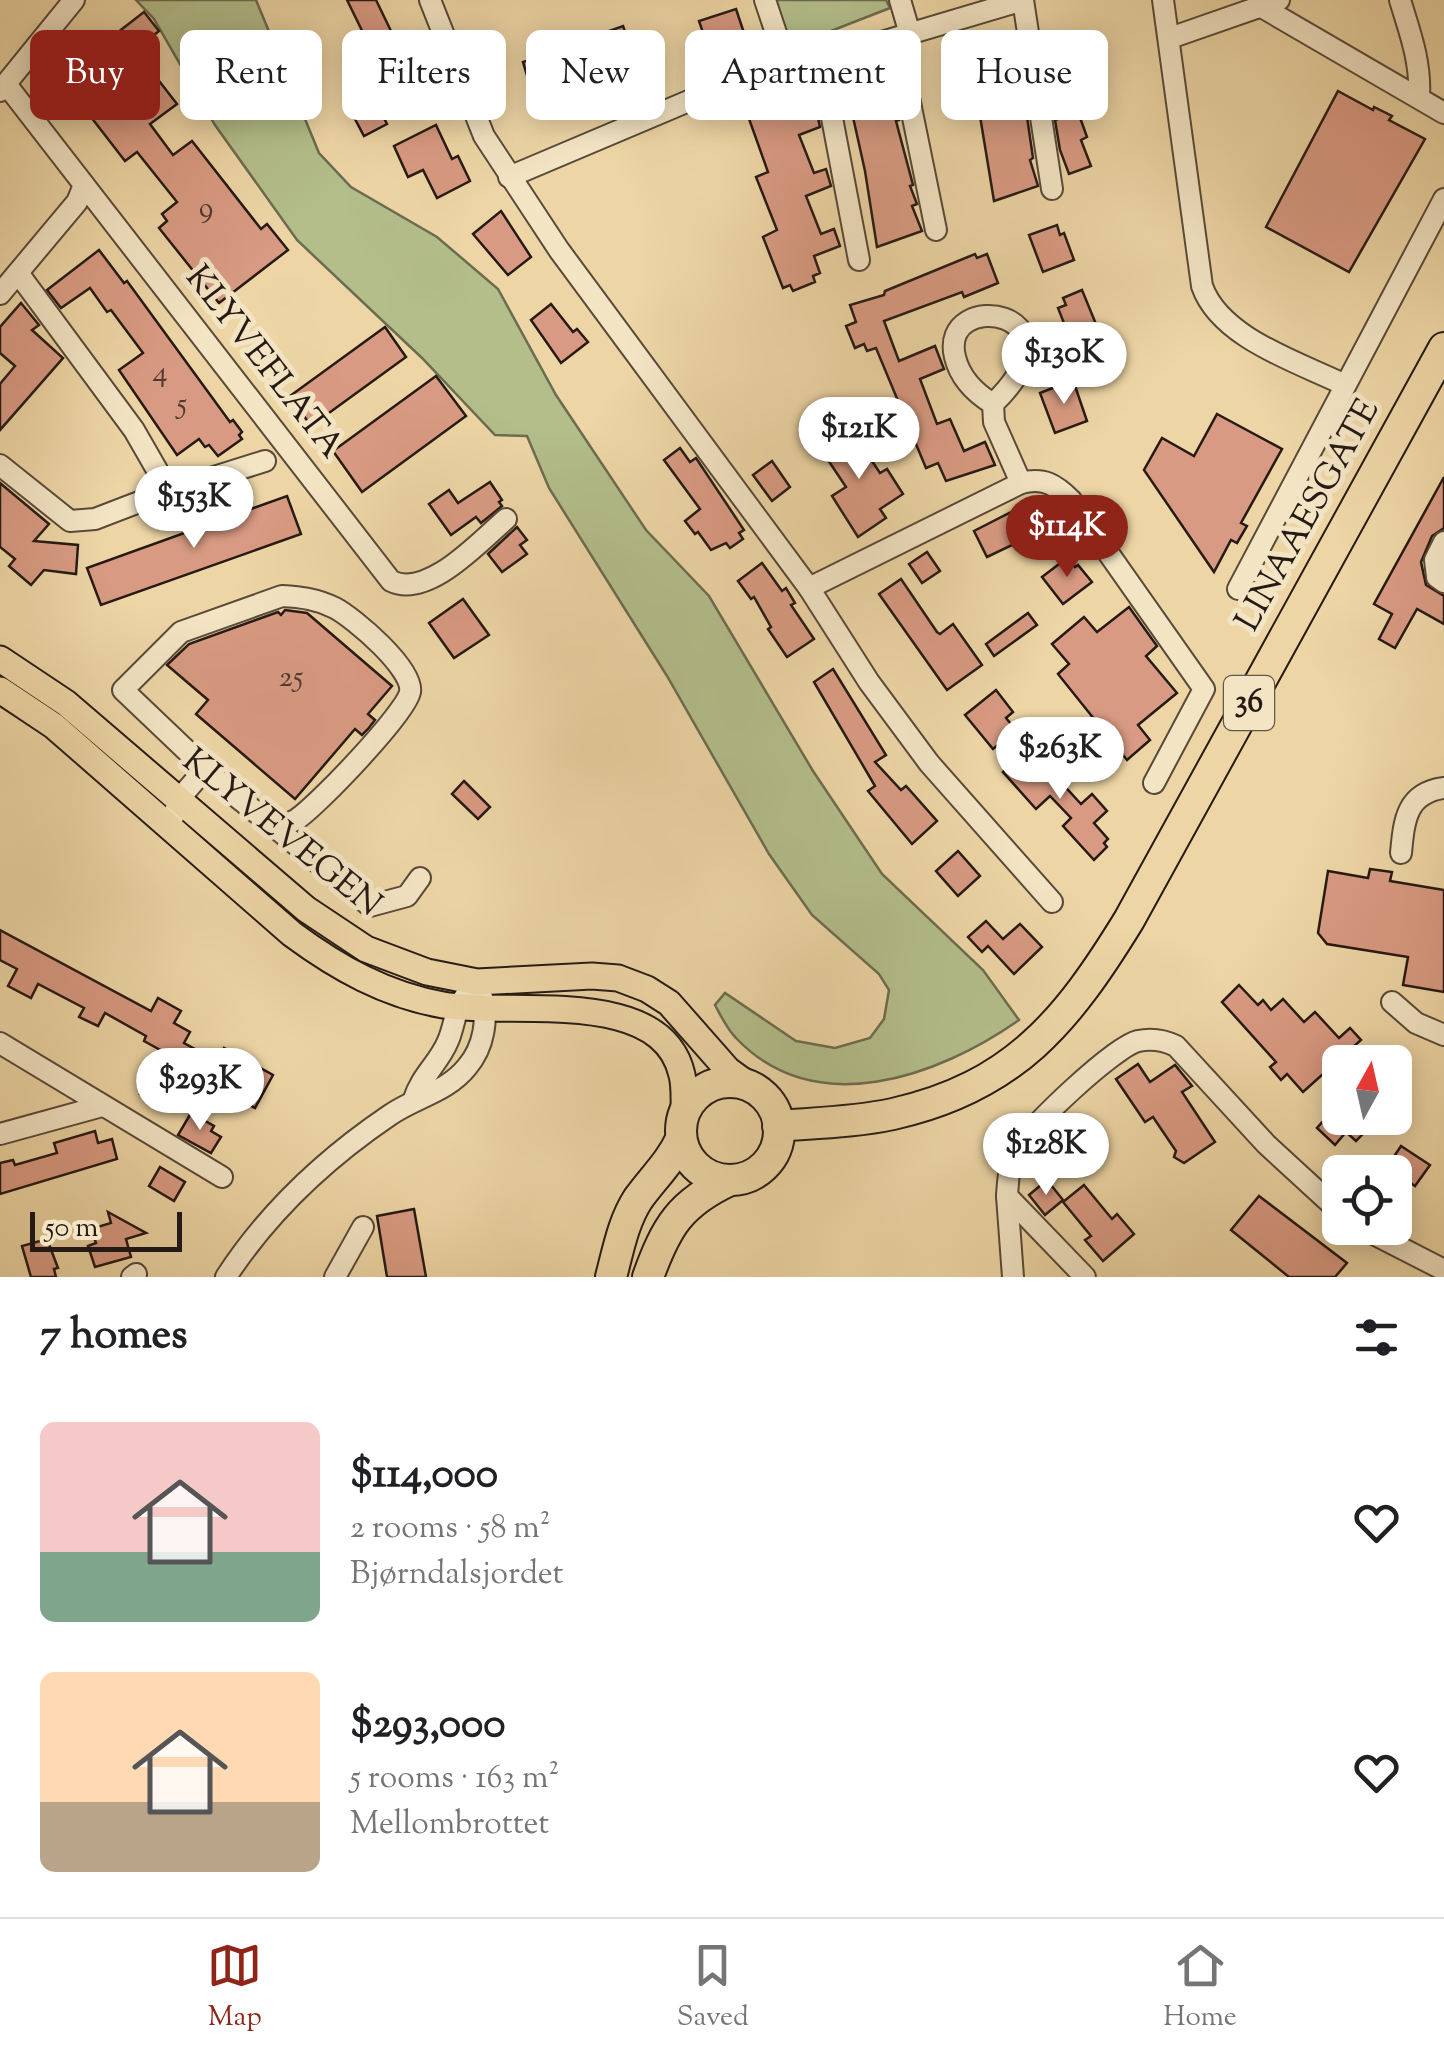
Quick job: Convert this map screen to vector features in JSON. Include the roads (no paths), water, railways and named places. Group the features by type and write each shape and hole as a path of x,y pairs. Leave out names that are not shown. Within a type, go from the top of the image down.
{"highway":[{"name":"LINAAESGATE","path":"778,1126 892,1114 946,1098 1015,1062 1070,1010 1148,887 1444,348"},
{"path":"611,1277 626,1221 674,1155 682,1126 704,1089 734,1082 750,1086 769,1102 778,1126 778,1139 766,1164 756,1173 730,1180 699,1196 678,1215 661,1242 648,1277"},
{"path":"682,1126 693,1164 703,1172 730,1180"}],"main road":[{"name":"KLYVEVEGEN","path":"0,659 66,703 306,909 350,939 399,963 477,982 618,978 647,989 684,1016 716,1058 750,1086"},
{"name":"KLYVEVEGEN","path":"0,690 54,726 321,956 388,990 456,1007 587,1010 612,1014 648,1028 675,1056 682,1073 682,1126"}],"street":[{"path":"3,87 74,0"},
{"path":"430,0 484,136 558,250 809,588 869,682 929,763 1052,902"},
{"path":"764,0 774,30"},
{"path":"900,0 902,30"},
{"path":"921,31 1023,0 1052,189"},
{"path":"1163,0 1202,286 1209,306 1240,334 1345,386"},
{"path":"1400,0 1419,63 1419,96"},
{"path":"1170,38 1270,3 1444,113"},
{"name":"KLYVEFLATA","path":"3,87 84,185 391,581 402,586 417,585 445,570 506,519"},
{"path":"509,178 685,103"},
{"path":"832,120 859,260"},
{"path":"917,120 936,230"},
{"path":"0,294 76,202 84,185"},
{"path":"1238,589 1444,198"},
{"path":"18,273 134,430 157,470 160,494"},
{"path":"993,404 994,422 1021,483"},
{"name":"KLYVEFLATA","path":"0,466 70,521 95,520 160,494 265,462"},
{"path":"809,588 1021,483 1045,481 1058,487 1072,500 1204,689 1154,783"},
{"path":"1444,542 1434,570 1436,578 1444,582"},
{"path":"276,828 297,819 324,796 400,712 410,694 404,670 362,628 336,609 310,598 282,596 180,632 123,690 228,790 370,906 407,896 420,878"},
{"path":"169,828 180,798 205,769"},
{"path":"1401,853 1404,816 1422,794 1444,788"},
{"path":"169,828 202,817 228,790"},
{"path":"414,1099 420,1080 446,1044 456,1007 477,982"},
{"path":"226,1277 269,1217 309,1177 344,1147 414,1099 436,1093 470,1064 484,1030 487,1010 477,982"},
{"path":"1392,1002 1416,1023 1444,1035"},
{"path":"1013,1277 1008,1196 1012,1160 1029,1132 1114,1054 1138,1041 1167,1042 1186,1056 1322,1197"},
{"path":"0,1043 222,1177"},
{"path":"0,1134 102,1106"},
{"path":"1008,1196 1084,1277"},
{"path":"336,1277 363,1227"},
{"path":"1395,1245 1444,1270"}]}
